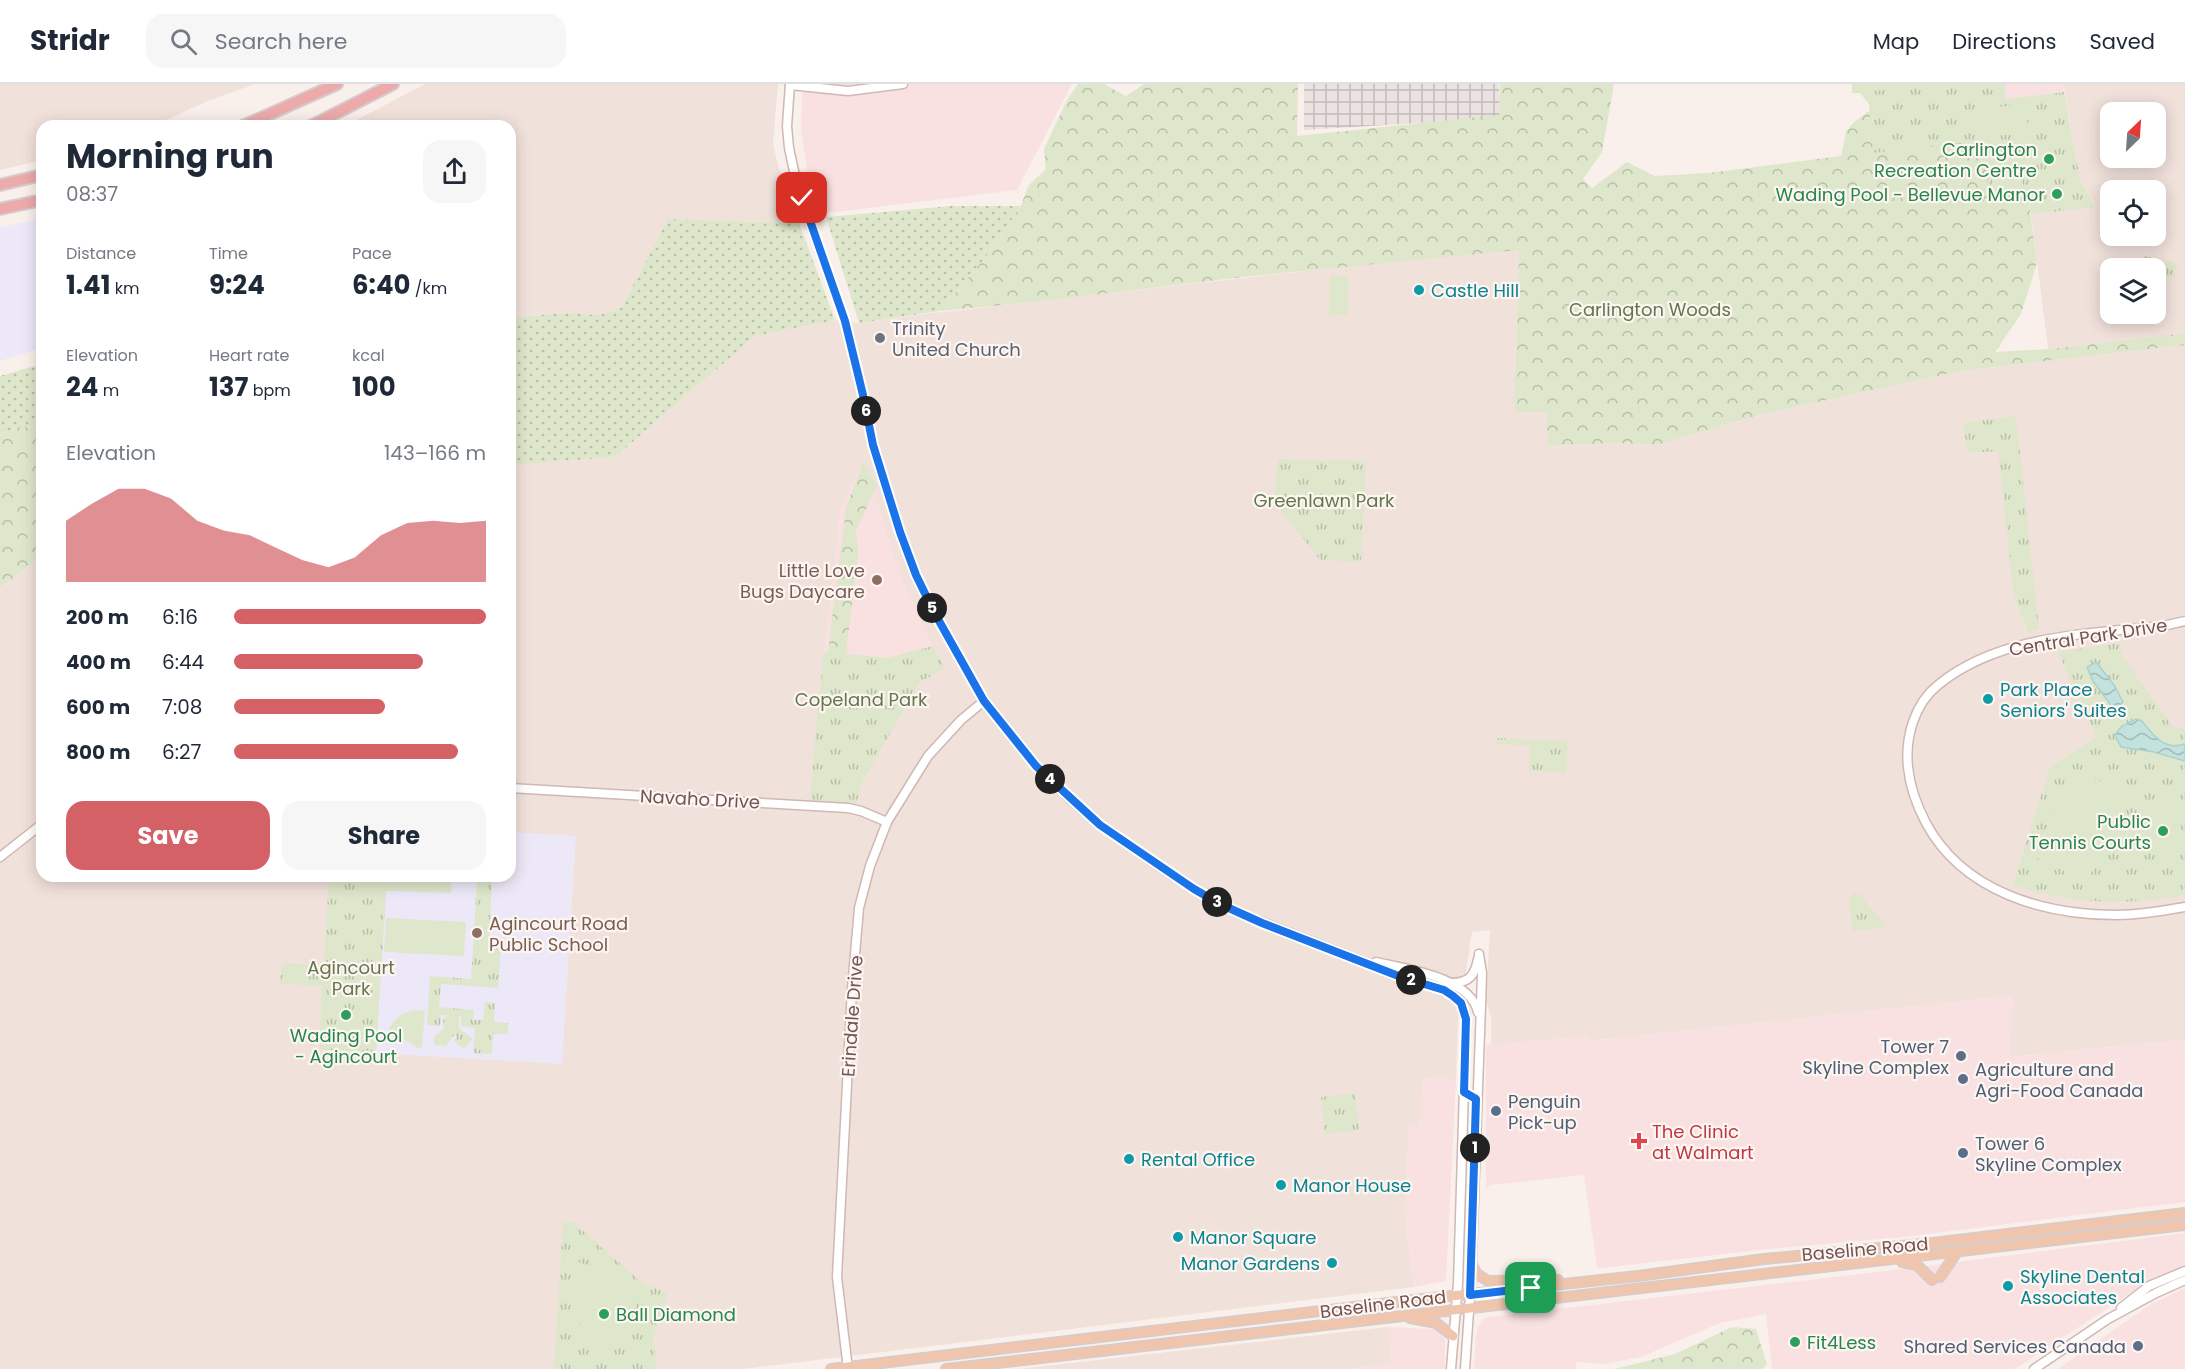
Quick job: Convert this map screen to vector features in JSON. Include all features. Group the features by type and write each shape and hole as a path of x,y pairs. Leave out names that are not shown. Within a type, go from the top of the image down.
{"highway":[{"path":"256,120 337,84"},
{"path":"323,120 393,84"},
{"path":"0,185 36,176"},
{"path":"0,209 36,201"}],"main road":[{"path":"903,84 848,91 790,85 787,126 797,184 845,321 873,445 916,575 984,701 1036,766 1100,825 1204,895 1244,915 1401,977 1449,993 1461,1003 1466,1019 1456,1295 1451,1369"},
{"name":"Central Park Drive","path":"2185,621 2163,626 2027,643 2003,649 1974,662 1945,679 1928,694 1920,706 1910,731 1907,758 1912,790 1933,835 1955,862 1990,887 2011,897 2086,913 2132,915 2185,907"},
{"name":"Erindale Drive","path":"848,1368 837,1277 852,989 859,908 870,866 887,822 928,756 961,720 984,701"},
{"name":"Navaho Drive","path":"516,788 848,808 887,822"},
{"path":"0,857 36,829"},
{"path":"1451,983 1468,980 1473,974 1479,954 1482,973 1470,1295 1465,1369"},
{"path":"1358,959 1406,969 1451,983 1463,989 1474,1000 1479,1019"},
{"path":"1464,1092 1476,1099"},
{"name":"Baseline Road","path":"831,1369 1776,1258 1932,1243 2185,1213"},
{"path":"2116,1221 2118,1234"},
{"name":"Baseline Road","path":"946,1369 2185,1225"},
{"path":"2036,1231 2038,1243"},
{"path":"1932,1243 1933,1255"},
{"path":"1882,1261 1909,1262 1936,1278 1957,1252"},
{"path":"1776,1258 1778,1272"},
{"path":"1471,1263 1477,1274 1488,1281 1552,1279 1584,1281"},
{"path":"2108,1319 2140,1292 2158,1281 2185,1271"},
{"path":"2034,1369 2108,1319 2185,1280"},
{"path":"1399,1316 1436,1323 1453,1336"},
{"path":"1228,1322 1229,1335"}],"shaded area":[{"path":"0,84 255,84 208,101 166,120 36,120 36,161 0,170"},
{"path":"425,84 778,84 773,144 778,165 799,223 668,219 621,308 599,315 564,313 516,317 516,120 356,120"},
{"path":"802,84 1072,84 1017,190 836,212 824,211 809,181 801,132"},
{"path":"1304,84 1499,84 1500,118 1304,130"},
{"path":"2005,84 2063,84 2064,92 2006,99"},
{"path":"2063,84 2185,84 2185,333 2048,349 2031,214 2095,206 2080,179"},
{"path":"36,219 36,350 0,361 0,227"},
{"path":"1500,249 1519,250 1514,411 1546,412 1548,446 1617,443 1657,445 1759,415 1961,371 2185,345 2185,1040 2009,1057 2013,996 1589,1041 1589,1036 1491,1045 1491,1016 1486,1002 1490,930 1472,932 1458,1023 1456,1080 1423,1079 1419,1126 1409,1126 1405,1217 1414,1287 743,1369 0,1369 0,588 36,561 36,882 516,882 516,465 615,457 755,336 835,320 859,323"},
{"path":"864,459 902,580 933,646 887,658 824,652 841,505"},
{"name":"Agincourt Road Public School","path":"516,832 576,836 562,1064 376,1053 387,882 516,882"},
{"path":"2013,996 2010,1057 2185,1040 2185,1202 1904,1237 1597,1268 1584,1175 1490,1185 1486,1189 1486,1045 1589,1036 1590,1041"},
{"path":"1423,1078 1456,1080 1446,1281 1414,1287 1405,1217 1409,1126 1419,1126"},
{"path":"2185,1233 2185,1267 2146,1283 2015,1369 1772,1369 1766,1314 1720,1323 1641,1357 1605,1364 1576,1362 1576,1369 1474,1369 1476,1333 1481,1321 1488,1317 1911,1268"},
{"path":"2185,1288 2185,1369 2058,1369 2151,1304"},
{"path":"1388,1327 1391,1363 1352,1369 1018,1369"},
{"path":"1388,1327 1433,1329 1441,1332 1445,1339 1445,1369 1352,1369 1391,1363"}],"green space":[{"name":"Carlington Woods","path":"1078,84 1104,84 1126,96 1144,84 1298,84 1297,136 1499,115 1500,84 1614,84 1602,152 1583,179 1592,188 1627,162 1655,176 1709,173 1841,156 1846,132 1867,112 1972,103 1983,140 2028,195 2037,263 2021,314 1995,352 2048,349 2185,333 2185,345 1961,371 1759,415 1657,445 1617,443 1548,446 1546,412 1514,412 1519,250 1243,277 940,311 985,258 1021,206 1028,186 1046,169 1044,149 1067,100"},
{"path":"1852,84 2005,84 2006,99 2064,92 2080,179 2095,207 2031,214 2028,195 1990,200 1983,140 1873,153 1869,104 1860,93 1852,93"},
{"path":"1853,84 1933,84 1933,87 1854,92"},
{"path":"2026,104 2028,133 1982,137 1979,109"},
{"path":"2020,158 2022,174 1992,177 1990,160"},
{"path":"2022,176 2024,193 1994,195 1992,179"},
{"path":"951,206 1021,206 985,258 940,311 859,323 826,217"},
{"path":"668,219 799,223 835,320 755,336 615,457 516,465 516,317 564,313 599,315 621,308"},
{"path":"2166,261 2177,264 2173,276 2166,277"},
{"path":"1330,276 1349,277 1347,315 1329,315"},
{"path":"36,366 36,428 19,427 0,434 0,376"},
{"path":"2016,416 2039,629 2029,632 2014,598 1998,451 1968,453 1963,423"},
{"path":"19,427 36,428 36,561 0,588 0,434"},
{"name":"Greenlawn Park","path":"1278,459 1366,461 1361,562 1320,560 1274,502"},
{"path":"863,461 877,486 856,530 858,553 846,654 838,657 813,797 846,508"},
{"path":"2120,643 2122,656 2172,726 2185,729 2185,895 2140,901 2098,901 2056,896 2013,885 2050,767 2096,737 2058,652"},
{"name":"Copeland Park","path":"933,646 945,668 920,682 862,782 856,805 810,801 824,652 887,658"},
{"path":"1497,738 1568,741 1566,772 1529,771 1530,746 1497,744"},
{"path":"2074,769 2128,794 2087,882 2033,856"},
{"name":"Public Tennis Courts","path":"2155,804 2185,813 2174,850 2143,840"},
{"name":"Agincourt Park","path":"329,882 387,882 376,1053 319,1049 322,986 280,984 282,964 324,965"},
{"path":"356,882 452,882 451,893 356,890"},
{"path":"477,882 492,882 489,948 501,949 498,988 441,984 439,1007 474,1010 473,1020 483,1020 485,1002 495,1003 494,1022 508,1023 508,1034 493,1034 492,1054 473,1053 475,1028 461,1026 461,1016 456,1016 459,1017 459,1028 473,1039 464,1049 454,1041 457,1037 455,1034 446,1046 434,1045 434,1037 444,1029 443,1018 449,1015 441,1015 440,1026 427,1025 430,976 471,979"},
{"path":"1855,893 1860,895 1887,927 1852,931 1849,897"},
{"path":"386,918 466,922 464,956 384,952"},
{"path":"412,1010 425,1011 422,1047 418,1048 388,1030 398,1018"},
{"path":"1355,1093 1359,1130 1325,1134 1321,1097"},
{"path":"563,1222 573,1222 641,1282 667,1293 652,1343 657,1369 554,1369"},
{"name":"Ball Diamond","path":"579,1262 642,1289 644,1292 610,1352 588,1334 575,1314 573,1291"},
{"path":"1732,1327 1756,1329 1767,1364 1762,1369 1614,1369 1675,1354"}],"water":[{"path":"2096,662 2114,685 2123,702 2117,709 2113,708 2093,681 2087,667"},
{"path":"2136,719 2142,721 2155,736 2165,743 2178,746 2185,744 2185,761 2154,752 2121,747 2115,735 2122,726"}],"place":[{"name":"Carlington Recreation Centre","path":"2049,159"},
{"name":"Wading Pool - Bellevue Manor","path":"2057,194"},
{"name":"Castle Hill","path":"1419,290"},
{"name":"Trinity United Church","path":"880,338"},
{"name":"Little Love Bugs Daycare","path":"877,580"},
{"name":"Park Place Seniors' Suites","path":"1988,699"},
{"name":"Public Tennis Courts","path":"2163,831"},
{"name":"Agincourt Road Public School","path":"477,933"},
{"name":"Wading Pool - Agincourt","path":"346,1015"},
{"name":"Tower 7 Skyline Complex","path":"1961,1056"},
{"name":"Agriculture and Agri-Food Canada","path":"1963,1079"},
{"name":"Penguin Pick-up","path":"1496,1111"},
{"name":"The Clinic at Walmart","path":"1639,1141"},
{"name":"Tower 6 Skyline Complex","path":"1963,1153"},
{"name":"Rental Office","path":"1129,1159"},
{"name":"Manor House","path":"1281,1185"},
{"name":"Manor Square","path":"1178,1237"},
{"name":"Manor Gardens","path":"1332,1263"},
{"name":"Skyline Dental Associates","path":"2008,1286"},
{"name":"Ball Diamond","path":"604,1314"},
{"name":"Fit4Less","path":"1795,1342"},
{"name":"Shared Services Canada","path":"2138,1346"}],"route":[{"path":"802,198 845,321 873,445 900,532 916,575 934,612 984,701 1036,766 1067,796 1100,825 1194,889 1262,923 1401,977 1444,990 1461,1003 1466,1019 1464,1092 1476,1099 1470,1295 1531,1288"}]}
